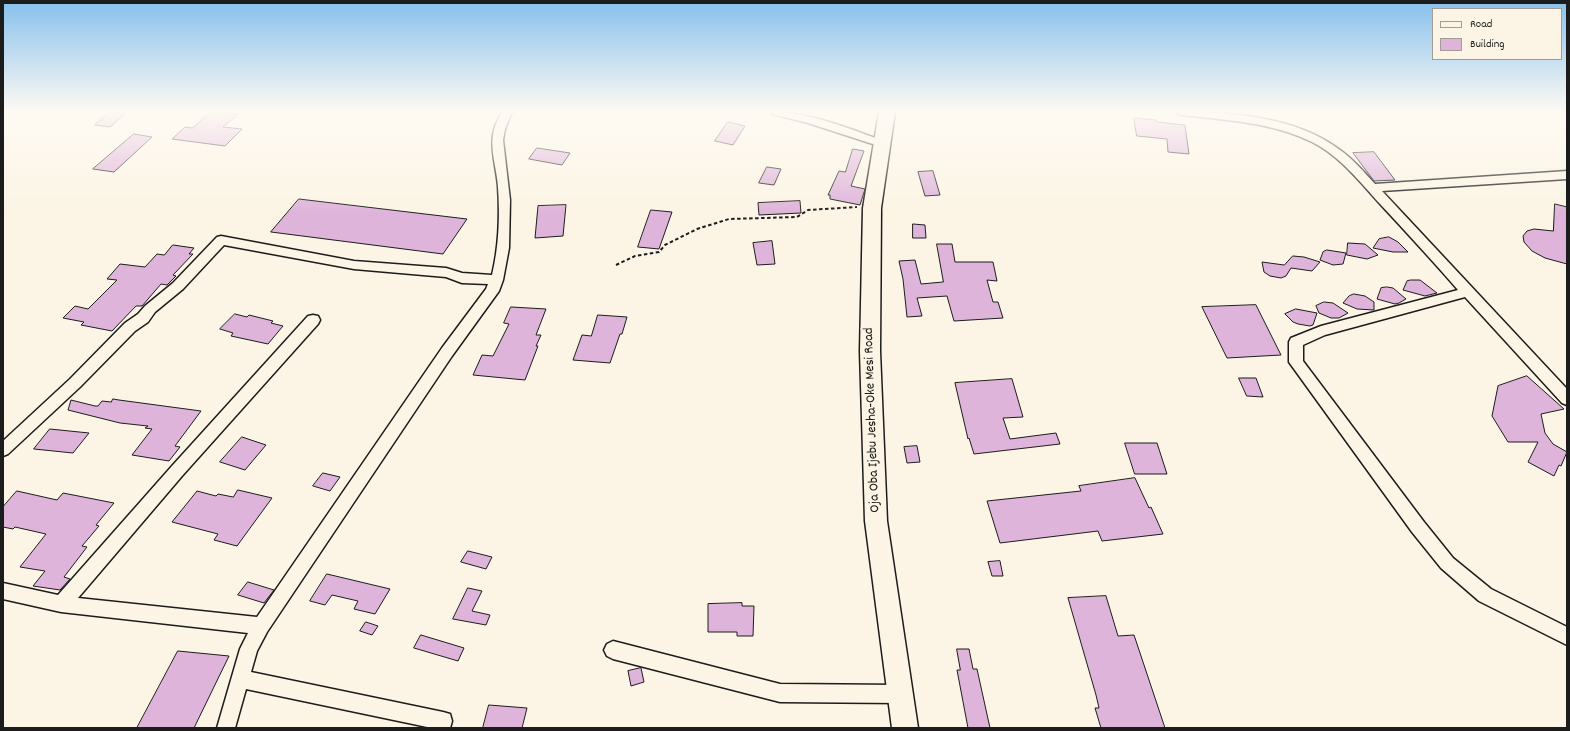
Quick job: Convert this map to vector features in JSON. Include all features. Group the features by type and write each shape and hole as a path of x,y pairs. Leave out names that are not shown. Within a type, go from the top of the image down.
{"main road":[{"name":"Oja Oba Ijebu Jesha-Oke Mesi Road","path":"883,146 872,208 870,351 876,521 905,728"}],"street":[{"path":"226,728 249,649 262,626 447,352 492,291 501,268 505,200 499,146"},
{"path":"1327,146 1333,149 1372,188 1567,399"},
{"path":"1372,188 1567,176"},
{"path":"3,450 75,383 130,327 143,318 150,309 178,286 221,240 354,265 446,273 462,278 497,280"},
{"path":"1468,292 1321,332 1296,342 1296,362 1418,527 1447,563 1485,595 1567,636"},
{"path":"61,604 177,471 313,320"},
{"path":"3,591 61,604 262,626"},
{"path":"613,650 780,693 901,694"},
{"path":"241,679 443,721"}],"path":[{"path":"616,264 635,256 659,252 665,245 696,229 729,220 797,218 808,210 850,207 872,208"}],"building":[{"path":"120,146 142,146 114,172 93,169"},
{"path":"1168,146 1188,146 1189,154 1168,152"},
{"path":"537,148 570,153 562,165 529,159"},
{"path":"853,149 864,151 851,186 865,189 860,205 830,199 830,195 828,195 839,171 845,172"},
{"path":"1374,152 1395,180 1374,181 1353,153"},
{"path":"767,167 781,169 774,185 759,183"},
{"path":"933,171 940,195 925,196 918,172"},
{"path":"299,199 467,219 443,254 271,232"},
{"path":"800,201 801,213 759,215 758,203"},
{"path":"1555,204 1567,207 1567,264 1545,258 1532,251 1524,242 1523,236 1527,231 1534,229 1553,231"},
{"path":"566,205 563,236 535,238 538,206"},
{"path":"651,210 672,212 659,249 638,247"},
{"path":"913,224 925,225 926,238 913,238"},
{"path":"1389,237 1398,242 1408,252 1393,252 1373,248 1379,239"},
{"path":"772,241 775,264 757,265 753,243"},
{"path":"1348,243 1365,244 1378,255 1367,259 1347,255"},
{"path":"937,244 952,244 955,262 993,262 997,281 987,280 993,302 998,302 1003,318 954,321 947,296 917,298 922,316 907,317 903,279 899,261 915,260 921,284 943,282"},
{"path":"173,245 194,248 189,254 193,254 173,275 176,276 167,285 161,284 142,306 136,306 112,331 81,325 84,322 63,318 75,306 88,309 117,280 107,279 120,264 145,267 157,254 164,255"},
{"path":"1327,250 1346,253 1343,264 1333,265 1320,260 1323,252"},
{"path":"1293,256 1304,257 1320,262 1312,271 1291,268 1286,276 1281,278 1270,276 1264,272 1262,262 1284,265"},
{"path":"1420,280 1437,293 1425,296 1403,290 1407,281"},
{"path":"1381,288 1393,288 1406,299 1395,304 1377,299"},
{"path":"1354,294 1365,296 1374,302 1374,310 1357,309 1343,303 1349,296"},
{"path":"1324,302 1333,303 1348,313 1339,318 1331,318 1319,313 1316,306"},
{"path":"1256,305 1281,355 1227,358 1202,307"},
{"path":"511,307 546,309 536,335 541,335 536,346 538,346 525,380 473,375 482,355 493,356 509,324 504,323"},
{"path":"1296,309 1317,313 1313,325 1298,324 1293,322 1285,314"},
{"path":"235,314 247,317 249,315 273,321 271,323 283,326 268,344 231,336 233,333 220,329"},
{"path":"598,315 627,317 622,334 620,334 610,363 573,360 582,335 591,336"},
{"path":"1527,376 1564,409 1541,414 1545,433 1553,444 1567,452 1561,466 1559,465 1554,476 1528,462 1538,442 1508,442 1492,416 1498,386"},
{"path":"1239,378 1256,378 1263,397 1247,396"},
{"path":"1012,379 1023,417 1003,418 1010,439 1056,433 1060,444 974,454 969,438 968,439 955,383"},
{"path":"113,399 201,411 175,446 180,447 169,461 132,455 152,429 145,428 148,426 120,423 68,410 71,400 98,406 102,401 111,402"},
{"path":"50,429 89,433 73,453 34,449"},
{"path":"242,437 266,445 245,470 220,462"},
{"path":"1125,443 1157,443 1167,474 1135,474"},
{"path":"917,446 920,462 907,463 904,447"},
{"path":"323,473 340,477 330,491 313,486"},
{"path":"1135,478 1149,508 1151,507 1163,534 1102,541 1098,531 1000,543 987,501 1081,491 1079,486"},
{"path":"238,490 272,498 237,546 214,540 218,534 172,522 197,491 216,496 218,494 233,497"},
{"path":"17,491 57,500 63,493 114,503 96,525 99,526 82,546 87,547 64,577 70,579 60,590 33,586 45,571 20,567 46,534 15,527 13,529 3,527 3,507"},
{"path":"468,551 492,557 486,569 461,562"},
{"path":"1000,561 1003,576 992,576 988,562"},
{"path":"327,574 390,589 375,614 354,609 358,601 332,595 325,605 310,601"},
{"path":"248,582 274,590 264,603 238,595"},
{"path":"468,588 482,591 472,611 490,615 486,625 453,619"},
{"path":"1106,596 1118,636 1134,635 1165,728 1101,728 1095,708 1099,708 1096,695 1068,598"},
{"path":"742,603 742,606 754,606 753,636 737,636 737,632 708,632 708,604"},
{"path":"366,622 378,626 372,635 360,631"},
{"path":"421,635 464,648 458,661 414,648"},
{"path":"957,649 969,649 973,669 977,669 990,728 968,728 957,670 960,670"},
{"path":"178,651 229,656 194,728 137,728"},
{"path":"641,668 644,682 631,686 628,671"},
{"path":"489,705 527,708 522,728 483,728"}]}
